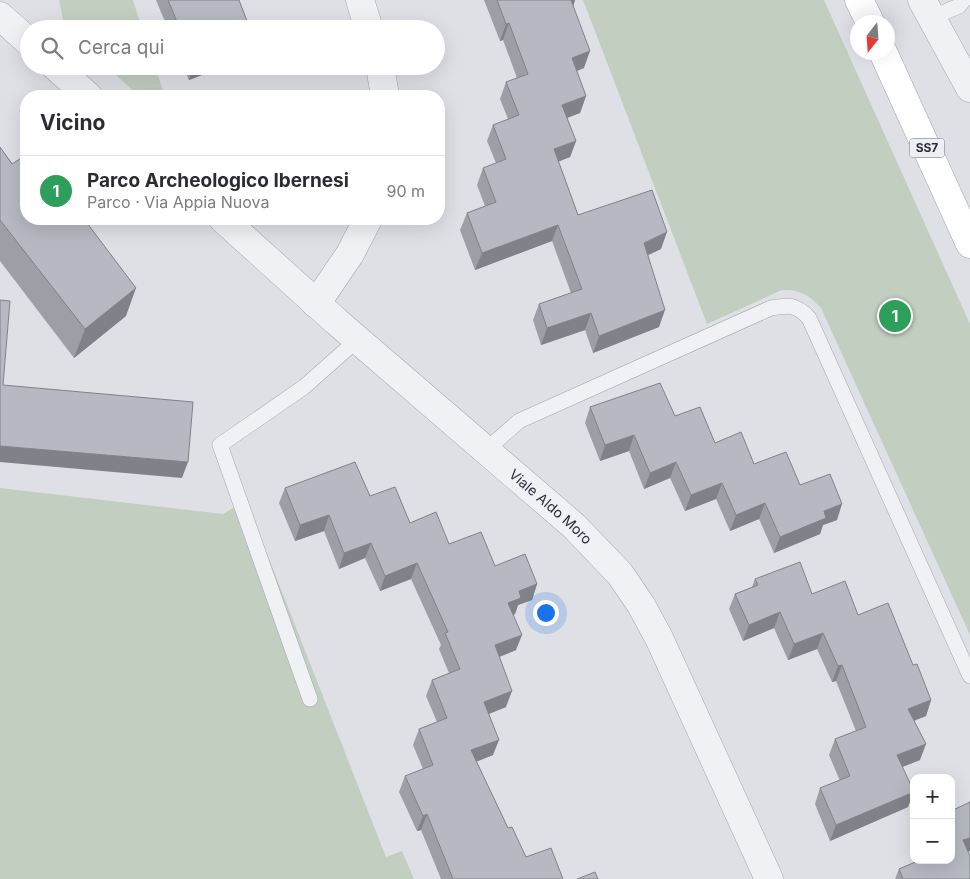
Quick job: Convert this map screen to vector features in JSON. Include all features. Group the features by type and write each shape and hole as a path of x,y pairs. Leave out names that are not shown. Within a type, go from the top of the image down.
{"main road":[{"path":"859,0 866,15"},
{"name":"SS7","path":"887,60 970,244"}],"street":[{"path":"360,0 366,20"},
{"path":"928,8 970,88"},
{"path":"0,16 20,34"},
{"path":"65,75 81,90"},
{"path":"382,75 384,90"},
{"name":"Viale Aldo Moro","path":"230,225 357,340 574,526 620,574 641,605 663,646 769,879"},
{"path":"316,304 350,254 365,225"}],"lane":[{"path":"928,8 959,6 964,0"},
{"path":"486,450 519,420 771,308 793,306 800,309 809,318 970,676"},
{"path":"310,699 220,445 304,387 357,340"}],"green space":[{"path":"59,0 133,0 139,20 63,20"},
{"path":"583,0 824,0 970,324 970,635 821,308 804,294 782,290 707,324"},
{"path":"116,75 158,75 163,90 132,90"},
{"path":"0,488 223,514 246,500 386,857 402,851 414,879 0,879"}],"building":[{"path":"168,0 239,0 247,20 176,20"},
{"path":"497,0 571,0 590,51 572,58 586,96 562,105 576,141 554,149 578,215 652,190 667,232 644,243 665,310 599,336 591,313 547,328 539,304 582,289 558,225 482,253 467,213 496,202 483,168 506,159 493,125 519,115 506,82 528,74 509,23 506,24"},
{"path":"0,147 12,164 20,159 20,225 89,225 136,288 85,329 0,220"},
{"path":"0,300 10,301 3,385 193,402 188,462 0,446"},
{"path":"660,383 675,416 700,407 715,443 741,432 754,464 786,452 800,485 830,474 842,504 824,511 826,518 780,537 765,503 736,515 722,483 691,495 676,462 650,473 634,435 605,445 590,407"},
{"path":"355,462 370,496 395,487 410,523 436,512 449,544 481,532 495,566 525,554 537,584 519,591 521,598 508,603 522,635 495,645 512,691 484,702 499,740 471,750 508,828 512,827 526,857 551,848 563,879 453,879 427,814 423,816 405,776 433,765 419,729 447,718 432,680 460,669 445,633 448,632 417,563 385,576 371,543 344,553 329,515 300,525 285,488"},
{"path":"800,562 812,594 845,581 858,615 888,603 913,665 917,664 931,700 908,709 926,744 897,755 910,783 910,794 836,825 820,788 850,776 835,739 866,727 842,665 838,666 823,633 794,644 780,612 749,625 735,594 758,585 755,579"},
{"path":"970,802 970,838 963,840 970,856 970,879 903,879 899,869 911,864 955,864 955,809"},
{"path":"595,872 598,879 577,879"}],"place":[{"name":"Parco Archeologico Ibernesi","path":"895,316"}]}
